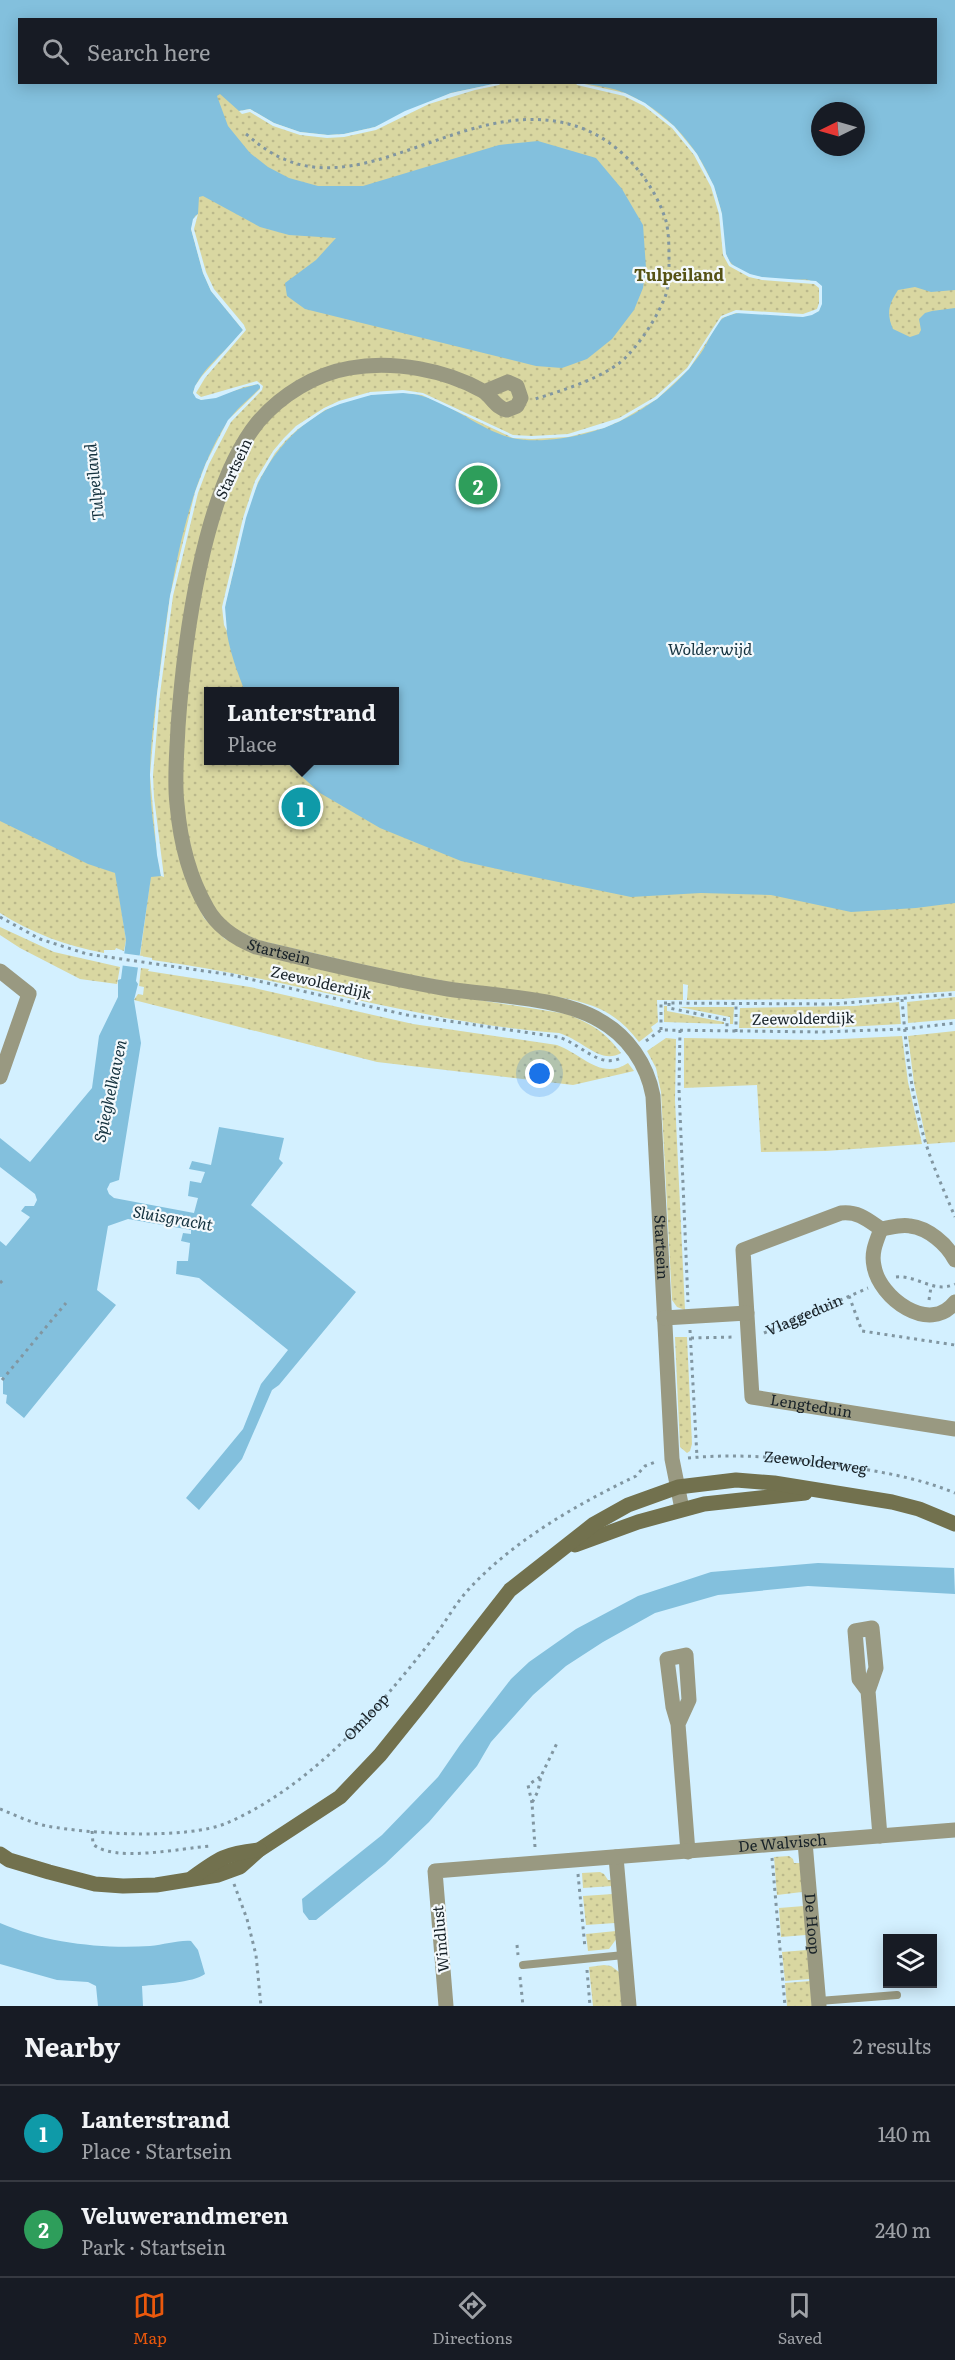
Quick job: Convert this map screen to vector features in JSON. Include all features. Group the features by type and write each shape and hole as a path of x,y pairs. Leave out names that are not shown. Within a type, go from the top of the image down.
{"main road":[{"name":"Zeewolderweg","path":"678,1487 736,1480 774,1483 892,1502 919,1509 955,1524"},
{"path":"0,1854 9,1860 95,1884 123,1887 189,1880 213,1863 234,1853 259,1851 340,1797 393,1738 510,1590 594,1524 628,1505 678,1487"},
{"name":"Zeewolderweg","path":"682,1509 742,1499 817,1491"},
{"path":"562,1551 638,1522 682,1509"}],"street":[{"name":"Startsein","path":"521,398 517,406 507,410 497,406 484,392 452,378 415,369 382,366 351,368 319,377 286,396 258,422 247,438 227,480 212,525 188,632 180,706 176,802 183,844 195,882 207,909 220,926 243,941 256,947 384,976 567,1007 587,1013 609,1026 634,1050 650,1080 652,1096 672,1459 682,1509"},
{"path":"484,392 508,382 517,386 521,398"},
{"path":"0,971 28,994 0,1077"},
{"name":"Lengteduin","path":"881,1229 860,1214 841,1213 743,1250 752,1397 955,1429"},
{"path":"955,1260 951,1252 936,1237 912,1226 901,1225 881,1229 873,1250 874,1267 880,1283 900,1305 918,1314 945,1311 955,1302"},
{"name":"Vlaggeduin","path":"664,1318 747,1313"},
{"path":"868,1691 880,1836"},
{"path":"678,1724 688,1852"},
{"name":"De Walvisch","path":"435,1871 955,1830"},
{"name":"De Hoop","path":"805,1842 819,2004"},
{"path":"616,1857 628,2006"},
{"name":"Windlust","path":"435,1871 446,2006"}],"lane":[{"path":"523,1965 624,1955"},
{"path":"819,2004 897,1995"}],"path":[{"path":"246,134 266,150 285,160 310,166 333,168 358,165 501,121 558,121 584,129 622,154 640,171 654,194 666,221 669,273 666,296 654,320 627,357 602,373 565,390 531,400 521,398"},
{"name":"Zeewolderdijk","path":"0,918 56,945 87,954 232,975 407,1015 558,1037 574,1043 605,1062 617,1060 634,1050"},
{"name":"Zeewolderdijk","path":"955,994 832,1004 661,1003 661,1030 821,1032 904,1029 955,1023"},
{"path":"902,999 906,1057 921,1128 955,1216"},
{"path":"669,1003 669,1008 727,1020 727,1031"},
{"path":"736,1004 736,1032"},
{"path":"652,1036 661,1030"},
{"name":"Startsein","path":"680,1030 679,1089 697,1457"},
{"name":"Vlaggeduin","path":"691,1338 748,1337 764,1334 891,1278 906,1276 931,1287 942,1288 955,1284"},
{"path":"849,1296 862,1332 955,1345"},
{"path":"2,1380 66,1303"},
{"name":"Zeewolderweg","path":"672,1459 732,1455 799,1460 900,1475 955,1493"},
{"name":"Omloop","path":"0,1809 45,1825 92,1831 190,1832 225,1823 271,1799 297,1781 356,1729 398,1681 468,1590 513,1550 559,1516 636,1476 645,1466 672,1459"},
{"path":"532,1803 538,1791 541,1776 558,1741"},
{"path":"536,1864 532,1803 528,1785 541,1776"},
{"path":"771,1845 785,2006"},
{"path":"577,1860 590,2006"}],"shaded area":[{"name":"Wolderwijd","path":"0,0 955,0 955,991 840,999 687,1000 688,985 683,984 683,1000 657,1000 658,1022 651,1027 653,1031 639,1042 613,1016 578,1001 429,979 257,940 235,929 193,895 204,918 225,939 423,991 567,1014 597,1029 621,1053 606,1056 559,1033 456,1020 140,956 150,882 80,860 116,873 126,940 124,951 116,948 115,950 104,950 104,953 76,947 37,933 0,913"},
{"path":"0,927 54,952 120,967 117,984 80,979 0,935"},
{"path":"141,968 250,987 413,1024 557,1045 600,1068 618,1068 628,1063 634,1071 573,1085 377,1062 134,1000 138,994 143,995 144,987 139,986"},
{"path":"955,997 955,1019 908,1023 907,1002"},
{"path":"899,1002 901,1024 828,1028 739,1028 740,1008 855,1006"},
{"path":"664,1006 667,1006 667,1011 724,1022 724,1024 664,1022"},
{"path":"679,1007 734,1007 733,1024 730,1024 730,1017"},
{"path":"955,1031 955,1142 927,1144 914,1083 908,1036"},
{"path":"902,1036 908,1082 922,1144 826,1151 761,1152 757,1085 684,1088 684,1038 822,1040"},
{"path":"666,1038 676,1039 675,1100 685,1310 677,1307 672,1300 661,1092 656,1068 647,1051"},
{"path":"675,1337 687,1337 692,1444 687,1453 680,1447"},
{"path":"789,1856 794,1863 800,1863 802,1892 777,1895 774,1857"},
{"path":"600,1872 608,1880 612,1880 612,1886 583,1888 582,1873"},
{"path":"613,1894 615,1923 586,1925 583,1896"},
{"path":"804,1906 806,1935 781,1937 779,1908"},
{"path":"616,1931 617,1938 609,1949 588,1951 586,1934"},
{"path":"807,1950 810,1979 785,1981 782,1952"},
{"path":"611,1966 619,1972 622,2006 593,2006 589,1967"},
{"path":"810,1981 812,2006 787,2006 785,1983"}],"water":[{"name":"Wolderwijd","path":"0,0 955,0 955,290 931,292 915,287 898,290 892,300 889,313 893,329 910,337 919,334 921,330 919,319 925,313 955,308 955,903 851,912 771,895 701,893 631,897 461,861 380,828 320,793 289,765 399,765 399,687 244,687 228,640 225,608 246,515 265,471 293,434 311,419 331,408 353,399 377,394 411,393 434,400 489,429 512,438 539,440 576,436 618,422 650,404 664,393 690,367 722,319 730,315 749,312 802,316 819,311 822,287 809,280 776,279 751,275 731,263 725,252 721,210 708,174 688,141 675,127 644,103 627,94 584,84 937,84 937,18 18,18 18,84 493,84 451,93 375,127 328,135 300,132 274,123 250,109 239,111 220,94 217,96 228,126 250,153 268,167 289,178 318,186 363,186 499,145 538,141 596,158 622,189 643,225 646,268 643,288 634,310 612,339 587,359 562,368 536,366 305,309 287,296 285,283 316,260 336,238 289,235 260,227 203,196 199,197 198,214 195,216 191,229 203,273 211,291 243,330 208,367 193,393 201,400 258,384 260,388 228,421 213,448 189,510 173,579 150,765 152,814 161,876 151,877 136,981 138,984 134,1000 141,1043 119,1180 110,1183 107,1189 114,1198 194,1213 198,1198 188,1196 190,1181 201,1183 205,1172 189,1169 192,1161 211,1165 219,1127 284,1138 279,1159 283,1163 251,1205 356,1292 279,1385 272,1390 242,1459 199,1510 186,1498 243,1429 261,1384 288,1350 199,1278 176,1274 177,1261 188,1261 190,1243 181,1241 183,1233 191,1234 191,1230 128,1219 108,1226 97,1290 116,1305 24,1418 6,1403 7,1395 3,1394 3,1377 0,1377 0,1241 6,1246 30,1217 21,1211 25,1206 34,1206 37,1200 35,1194 0,1167 0,1138 30,1162 92,1088 99,1036 118,997 118,980 121,979 126,940 115,873 88,864 0,821"},
{"path":"818,1563 954,1568 955,1594 808,1586 718,1595 655,1613 566,1666 533,1695 491,1742 477,1766 429,1822 385,1864 316,1920 309,1920 303,1912 302,1899 382,1835 438,1777 511,1679 529,1662 576,1629 638,1596 711,1572"},
{"path":"0,1923 55,1940 93,1945 131,1947 191,1941 198,1950 205,1974 184,1981 142,1986 143,2006 98,2006 96,1986 88,1982 57,1980 0,1964"}],"pier":[{"path":"500,84 429,104 376,130 344,137 300,135 273,126 250,112 242,114 239,111 250,109 274,123 300,132 344,134 375,127 405,111 451,93"},
{"path":"584,84 625,93 645,103 674,126 697,154 714,186 722,214 726,254 731,264 750,274 762,277 816,281 822,286 822,304 819,311 803,317 736,313 722,318 689,369 657,399 604,428 568,437 513,438 422,395 403,393 371,395 325,410 286,440 275,453 258,482 246,518 225,607 227,631 222,607 243,518 255,481 273,451 284,438 296,426 324,408 370,392 403,390 423,393 513,435 568,434 619,418 655,397 687,368 721,316 736,310 803,314 817,309 819,288 814,284 762,280 749,277 729,266 723,255 719,214 711,187 694,155 672,128 644,106 624,96 577,85"},
{"path":"198,214 194,229 206,272 214,289 246,330 205,378 196,393 201,397 257,381 263,386 262,390 231,422 209,464 198,493 173,596 160,694 153,775 164,877 161,876 157,855 150,775 157,694 170,596 195,492 206,463 228,420 260,389 258,384 216,398 201,400 193,393 202,376 243,330 211,291 203,273 191,229 193,219"},
{"path":"121,953 143,956 141,968 119,965"}],"place":[{"name":"Veluwerandmeren","path":"478,485"},
{"name":"Lanterstrand","path":"301,807"}],"district":[{"name":"Tulpeiland","path":"679,275"}],"water label":[{"name":"Spieghelhaven","path":"110,1091"},
{"name":"Sluisgracht","path":"173,1218"}]}
